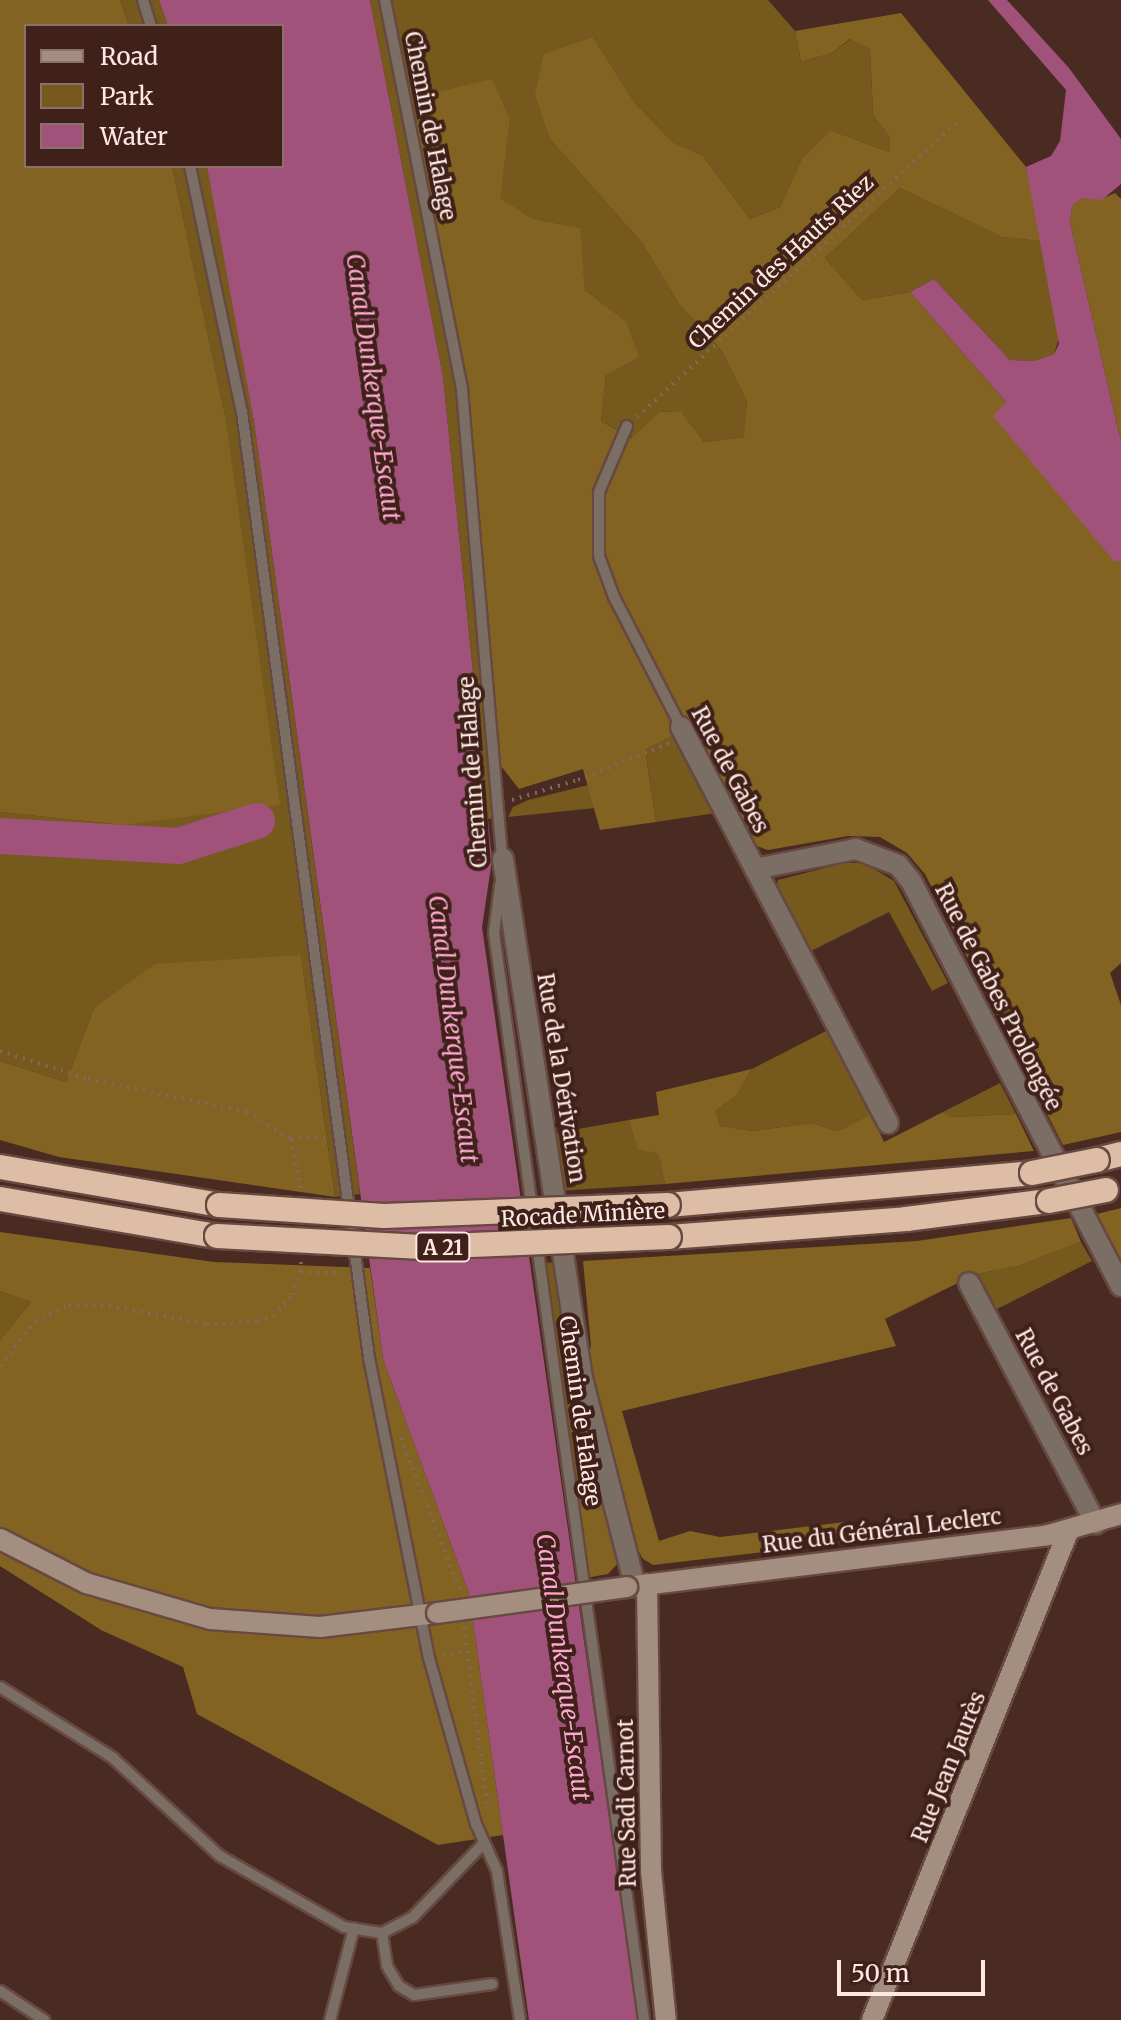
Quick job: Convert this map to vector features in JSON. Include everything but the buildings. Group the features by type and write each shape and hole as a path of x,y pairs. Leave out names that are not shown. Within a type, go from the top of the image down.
{"highway":[{"name":"Rocade Minière","path":"0,1167 219,1205 399,1216 668,1205 1032,1173 1121,1154"},
{"name":"Rocade Minière","path":"0,1199 217,1236 407,1247 669,1237 906,1219 1049,1201 1113,1188"}],"street":[{"name":"Rue de Gabes","path":"683,732 888,1123"},
{"name":"Rue de Gabes Prolongée","path":"755,869 847,849 877,853 898,865 911,881 1121,1286"},
{"name":"Rue de la Dérivation","path":"503,859 582,1378 636,1586"},
{"name":"Rue de Gabes","path":"969,1283 1096,1524"},
{"name":"Rue du Général Leclerc","path":"0,1539 86,1583 210,1619 297,1627 428,1614 1068,1532 1121,1514"},
{"name":"Rue Jean Jaurès","path":"872,2020 1068,1532"},
{"name":"Rue Sadi Carnot","path":"636,1586 651,1871 666,2020"}],"lane":[{"path":"143,0 150,24"},
{"name":"Chemin de Halage","path":"385,0 462,390 503,859 494,933 644,2020"},
{"path":"190,168 242,412 369,1358 428,1614 429,1658 484,1843 497,1871 520,2020"},
{"name":"Rue de Gabes","path":"627,426 599,492 599,556 614,597 683,732"},
{"path":"0,1687 113,1758 220,1856 354,1928 382,1933 412,1918 484,1843"},
{"path":"330,2020 354,1928"},
{"path":"382,1933 387,1966 399,1986 414,1995 492,1984"},
{"path":"0,1991 44,2020"}],"path":[{"name":"Chemin des Hauts Riez","path":"627,426 957,122"},
{"path":"498,804 578,780 683,732"},
{"path":"0,1051 88,1079 247,1112 291,1139 339,1137"},
{"path":"291,1139 301,1193"},
{"path":"0,1366 35,1321 69,1305 241,1324 273,1316 285,1306 301,1272 301,1256"},
{"path":"301,1272 358,1274"},
{"path":"429,1658 466,1651"}],"green space":[{"path":"120,0 159,0 167,24 128,24"},
{"path":"370,0 768,0 795,31 801,62 832,53 851,39 870,49 873,115 890,137 890,152 862,142 801,160 780,207 750,219 703,156 673,142 635,103 593,37 550,139 642,243 679,304 722,351 747,402 745,437 704,442 681,411 659,412 633,438 601,421 606,375 626,321 585,290 579,228 531,218 499,199 510,120 450,295 466,390 501,766 490,767 494,818 488,819 443,377"},
{"path":"172,168 208,168 211,178 254,422 360,1194 335,1197 301,955 94,1008 66,1082 0,1061 0,812 122,825 225,415"},
{"path":"900,188 1002,237 1042,241 1061,332 1054,354 1034,361 1010,360 934,279 910,292 862,300 825,258"},
{"path":"675,734 716,813 656,822 645,748"},
{"path":"588,785 595,808 508,817 513,807 528,800"},
{"path":"844,863 864,863 894,881 948,983 932,991 889,912 811,951 776,888 778,880"},
{"path":"830,1029 871,1114 838,1131 811,1123 753,1131 720,1126 716,1110 736,1096 752,1069"},
{"path":"1000,1083 1016,1114 952,1117 943,1112"},
{"path":"629,1120 637,1148 658,1154 665,1184 557,1191 550,1134"},
{"path":"1081,1242 1092,1261 995,1310 976,1274 1018,1266"},
{"path":"557,1262 605,1489 575,1500 544,1263"},
{"path":"0,1291 31,1302 0,1340"}],"shaded area":[{"path":"0,0 120,0 128,24 24,24 24,168 172,168 225,415 280,805 122,825 0,812"},
{"path":"901,13 1026,167 1042,241 1002,237 900,188 825,258 862,300 910,292 1006,402 994,416 1113,559 1121,562 1121,963 1110,973 1121,1005 1121,1132 1063,1145 925,874 907,853 880,837 848,836 768,850 751,844 690,727 645,749 656,822 600,830 583,769 519,789 501,766 466,390 417,123 429,94 492,79 510,120 500,198 531,218 580,228 585,290 626,321 639,357 606,375 601,421 632,438 659,412 681,411 704,442 744,437 747,402 722,351 679,304 642,243 550,139 535,94 544,54 593,37 635,103 673,142 703,156 750,219 780,207 801,160 830,131 890,152 890,137 873,115 870,49 850,39 832,53 801,62 795,31"},
{"path":"1115,193 1121,199 1121,442 1070,222 1072,206 1082,198 1102,199"},
{"path":"301,955 335,1197 59,1157 0,1140 0,1061 66,1082 94,1008 155,964"},
{"path":"752,1069 736,1096 716,1110 720,1126 753,1131 811,1123 838,1131 871,1114 884,1142 943,1112 952,1117 1016,1114 1034,1151 665,1184 658,1154 637,1149 629,1120 659,1115 656,1092"},
{"path":"1121,1208 1121,1262 1097,1214"},
{"path":"1071,1218 1081,1242 1018,1266 976,1274 885,1319 896,1346 622,1411 659,1541 690,1531 720,1537 845,1522 849,1542 653,1565 643,1559 632,1540 586,1363 591,1346 583,1261 917,1241"},
{"path":"0,1232 214,1262 370,1268 383,1359 469,1593 503,1835 438,1845 197,1714 183,1667 101,1630 0,1566 0,1340 31,1302 0,1291"},
{"path":"605,1489 621,1560 608,1574 586,1578 575,1500"}],"water":[{"name":"Canal Dunkerque-Escaut","path":"159,0 370,0 443,377 492,860 482,927 638,2020 529,2020 469,1593 383,1359 254,422 207,168 284,168 284,24 167,24"},
{"path":"988,0 1007,0 1069,68 1121,139 1121,184 1102,200 1082,198 1072,206 1070,222 1121,442 1121,562 1113,560 993,416 1006,402 910,292 934,279 1010,360 1034,361 1054,354 1059,344 1026,167 1051,156 1060,141 1066,90"}],"waterway":[{"path":"0,836 178,846 257,821"}]}
